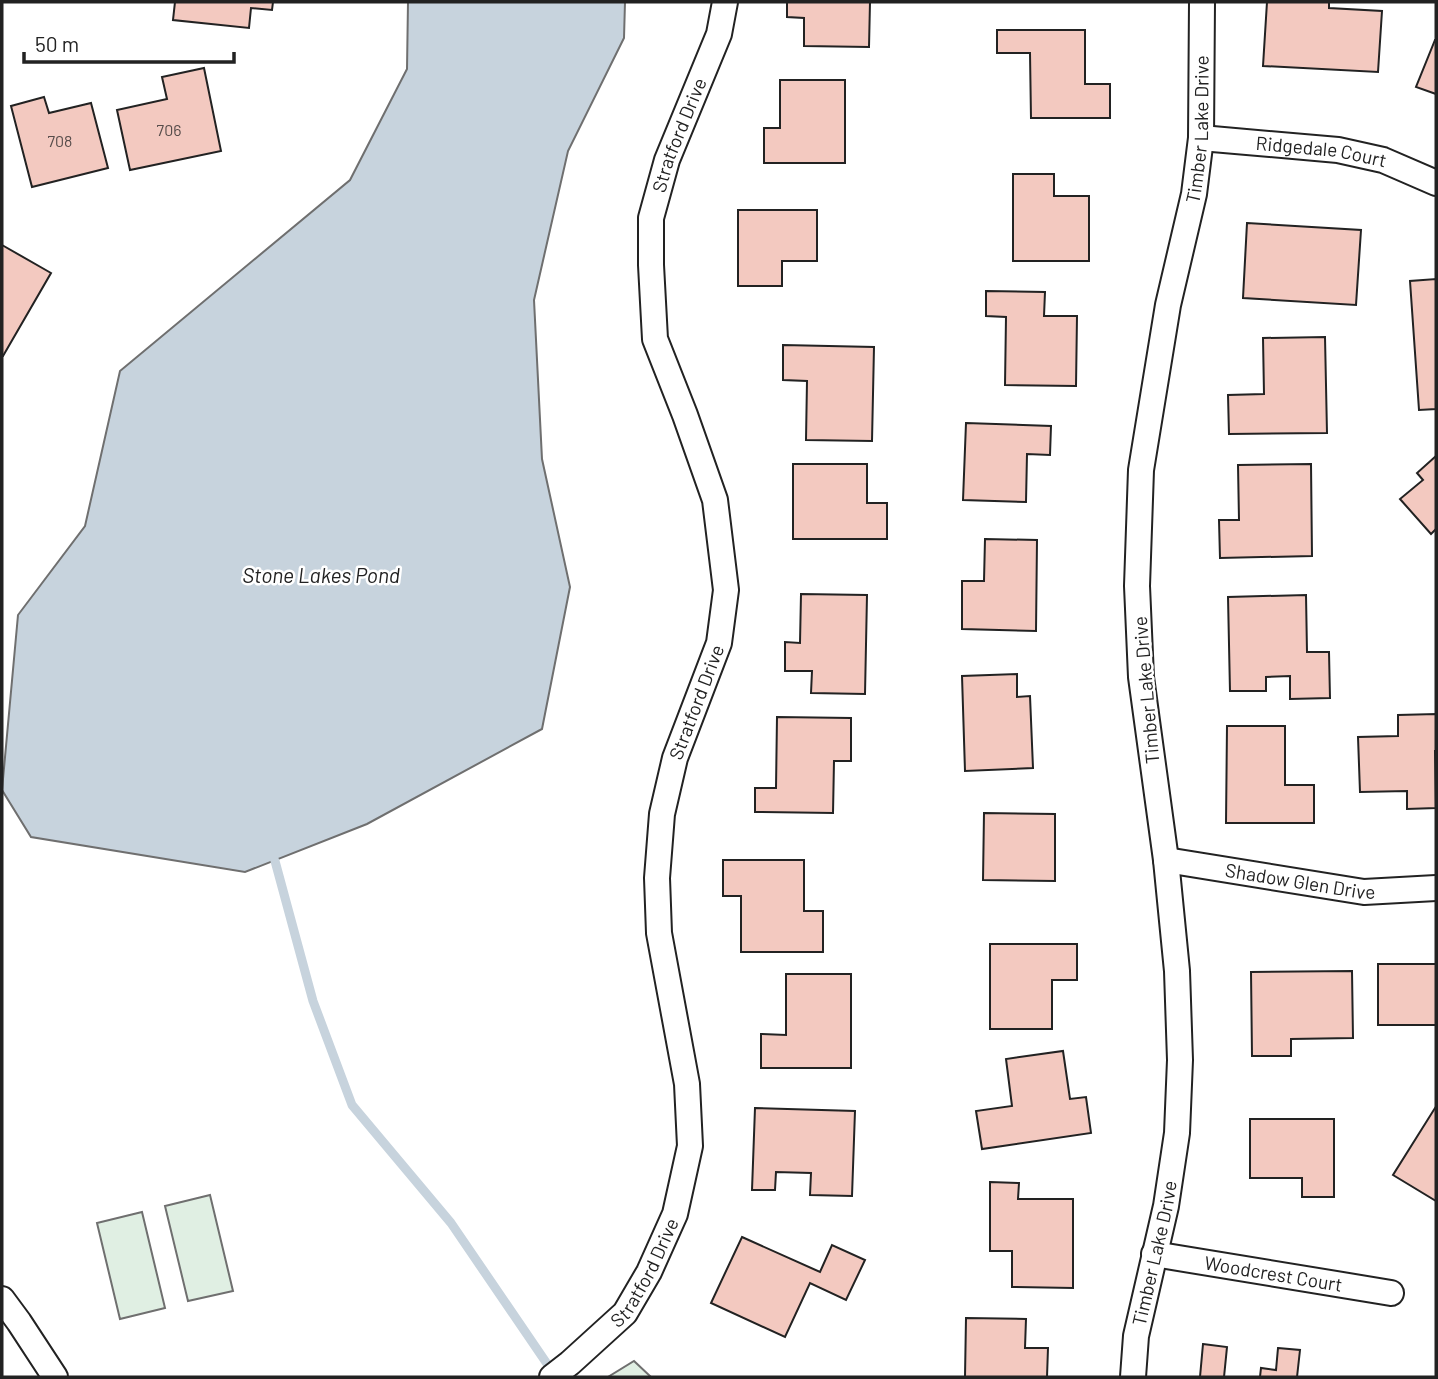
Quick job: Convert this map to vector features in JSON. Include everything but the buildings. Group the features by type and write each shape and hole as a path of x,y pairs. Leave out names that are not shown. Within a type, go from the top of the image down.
{"street":[{"name":"Stratford Drive","path":"561,1370 625,1313 649,1272 675,1214 690,1146 687,1084 659,933 657,878 662,814 675,758 719,643 726,590 715,500 655,339 651,218 667,160 719,34 725,2"},
{"name":"Timber Lake Drive","path":"1133,1377 1136,1336 1166,1206 1178,1133 1179,1084 1178,971 1141,677 1137,586 1141,470 1168,306 1194,194 1201,138 1202,2"},
{"name":"Ridgedale Court","path":"1201,138 1338,150 1383,160 1436,183"},
{"name":"Shadow Glen Drive","path":"1166,860 1364,892 1436,888"},
{"name":"Woodcrest Court","path":"1154,1254 1391,1293"},
{"path":"2,1299 55,1377"}],"green space":[{"path":"210,1195 233,1291 188,1301 165,1206"},
{"path":"142,1212 165,1308 120,1319 97,1223"},
{"path":"634,1361 651,1377 608,1377"}],"water":[{"name":"Stone Lakes Pond","path":"408,2 625,2 624,38 568,151 534,300 542,459 570,587 542,729 367,824 245,872 31,837 2,790 18,615 85,526 120,371 350,180 407,69"}],"waterway":[{"path":"275,861 313,1001 352,1105 451,1223 554,1374"}]}
